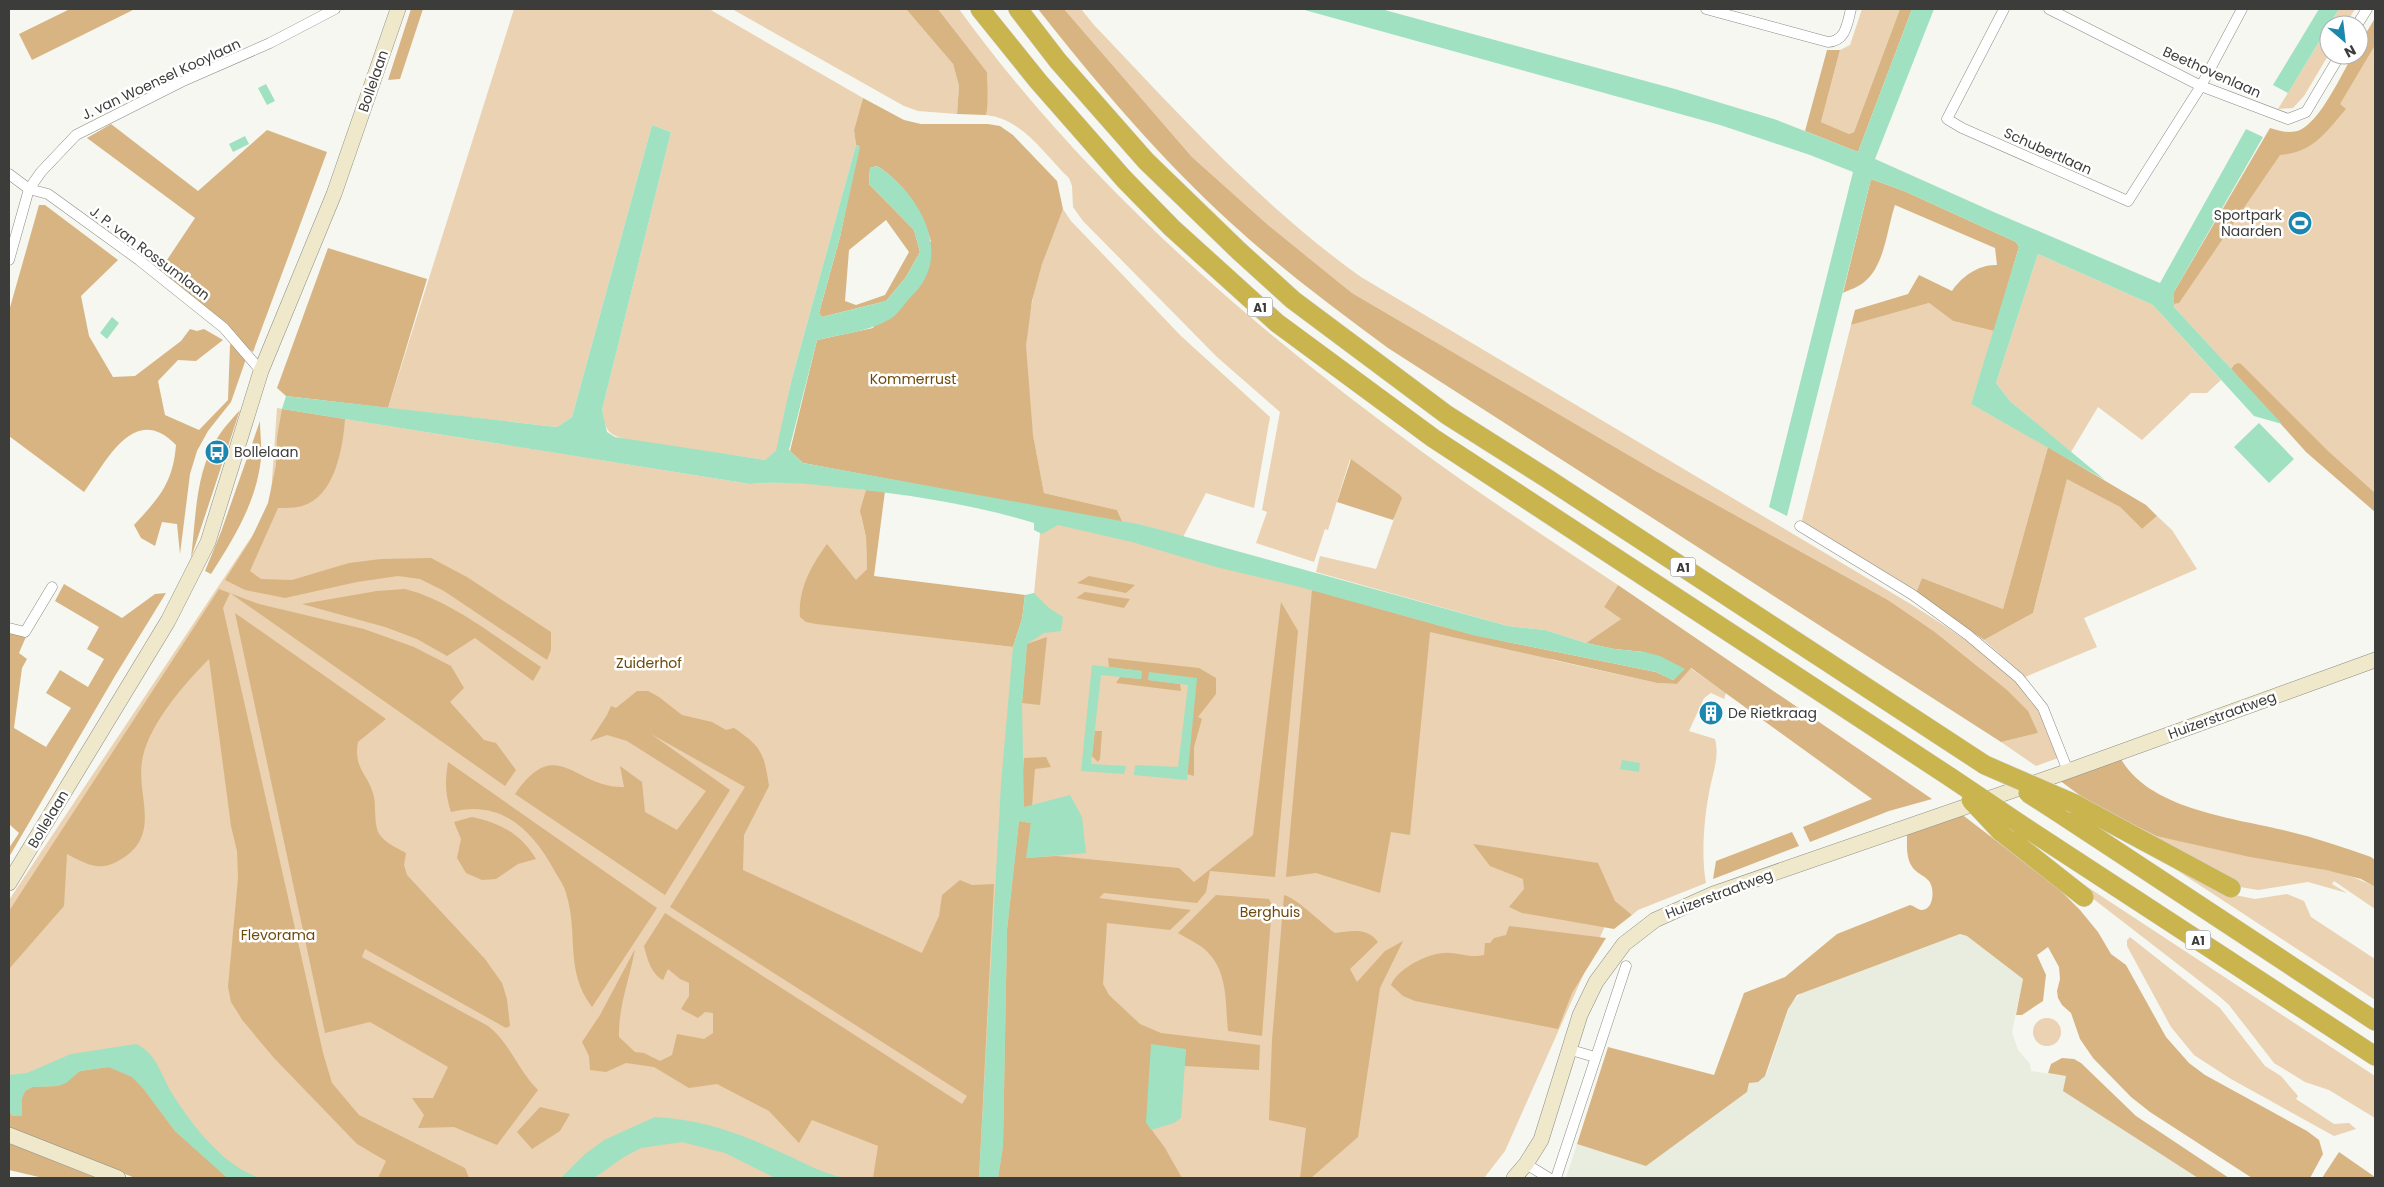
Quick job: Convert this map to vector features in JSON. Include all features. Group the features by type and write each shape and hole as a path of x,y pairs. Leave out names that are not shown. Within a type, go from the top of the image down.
{"highway":[{"name":"A1","path":"980,9 1038,81 1124,179 1172,228 1277,323 1433,438 2375,1056"},
{"name":"A1","path":"1018,9 1058,61 1146,161 1239,252 1293,300 1447,415 1548,479 2375,1021"},
{"name":"A1","path":"1985,765 2075,804 2231,888"},
{"name":"A1","path":"1950,777 2000,831 2084,897"}],"street":[{"name":"J. van Woensel Kooylaan","path":"9,260 29,189 41,172 76,135 181,82 270,44 335,9"},
{"name":"Bollelaan","path":"9,884 168,621 208,542 261,371 334,194 398,9"},
{"path":"1706,9 1828,42 1836,42 1843,35 1851,9"},
{"name":"Schubertlaan","path":"2004,9 1947,119 1962,128 2128,201 2201,86"},
{"name":"Beethovenlaan","path":"2049,9 2201,86 2288,119 2306,112 2334,65"},
{"path":"2201,86 2240,10"},
{"name":"J. P. van Rossumlaan","path":"9,174 29,189 48,194 139,260 224,328 261,371"},
{"path":"1800,526 1912,595 1968,635 2019,678 2043,708 2068,771"},
{"path":"9,628 26,632 52,587"},
{"name":"Huizerstraatweg","path":"1514,1178 1526,1164 1541,1140 1571,1050 1580,1015 1606,967 1624,944 1655,920 1713,894 2068,771 2375,660"},
{"path":"1556,1178 1626,966"},
{"path":"1571,1050 1595,1056"},
{"path":"9,1135 118,1178"},
{"path":"1526,1164 1549,1178"}],"shaded area":[{"path":"1301,9 1381,9 1675,89 1777,120 1858,152 1912,9 1934,9 1875,159 2160,283 2246,129 2263,137 2174,292 2174,307 2282,424 2254,416 2153,305 2038,254 1996,383 2010,401 2105,480 1971,404 2019,247 2016,242 1904,191 1871,179 1787,516 1769,507 1853,172 1810,155 1720,125"},
{"path":"2319,9 2339,9 2335,15 2319,15 2319,42 2288,93 2273,85"},
{"path":"266,84 275,101 267,105 258,88"},
{"path":"652,125 671,132 602,410 607,432 615,437 765,460 776,451 791,382 856,145 860,147 840,237 819,313 822,317 886,301 906,277 920,252 914,230 869,184 870,168 877,166 890,175 914,201 929,233 930,266 920,287 890,319 864,330 817,340 789,450 803,463 1143,525 1508,626 1545,630 1586,643 1660,656 1685,669 1673,680 1656,672 1473,635 1300,587 1216,567 1132,542 1058,525 1042,534 1034,530 1034,523 929,499 822,485 793,483 750,484 282,409 286,396 557,427 572,417"},
{"path":"245,136 249,144 233,152 229,144"},
{"path":"112,317 119,323 107,339 100,333"},
{"path":"2259,423 2294,459 2269,483 2234,447"},
{"path":"1034,593 1049,608 1063,617 1061,631 1044,633 1027,644 1022,703 1024,807 1070,795 1082,817 1086,853 1026,858 1031,823 1019,821 1007,930 1003,1146 998,1178 979,1178 1001,784 1013,647 1022,619 1025,595"},
{"path":"1092,665 1142,671 1141,679 1101,675 1091,764 1126,766 1124,774 1081,771"},
{"path":"1149,672 1197,678 1187,780 1134,775 1135,765 1178,767 1188,685 1148,680"},
{"path":"1622,760 1640,763 1639,772 1620,769"},
{"path":"1960,934 1967,936 2023,979 2012,1032 2018,1050 2030,1064 2031,1071 2066,1076 2064,1091 2198,1178 1566,1178 1577,1144 1646,1165 1747,1092 1749,1083 1761,1079 1767,1073 1790,1004 1802,992"},
{"path":"136,1044 154,1059 181,1107 210,1144 234,1164 260,1178 228,1178 225,1176 175,1131 143,1088 132,1077 109,1067 80,1071 66,1083 58,1086 32,1087 25,1091 22,1098 22,1116 12,1116 9,1110 9,1075 27,1073 71,1054"},
{"path":"1151,1044 1186,1049 1181,1118 1174,1123 1151,1130 1146,1122"},
{"path":"655,1117 672,1118 719,1128 765,1145 820,1170 845,1178 775,1178 725,1153 682,1142 641,1148 624,1157 594,1178 561,1178 585,1154 604,1140"}],"green space":[{"path":"70,9 135,9 32,60 19,34"},
{"path":"411,9 423,9 400,79 388,80"},
{"path":"514,9 709,9 863,98 854,130 856,145 791,382 777,451 765,460 633,441 610,433 605,425 602,410 671,132 652,125 572,417 557,427 388,408"},
{"path":"732,9 906,9 953,64 959,86 957,114 918,111 904,106"},
{"path":"906,9 938,9 987,72 988,100 986,115 957,114 959,86 953,64"},
{"path":"938,9 959,9 1008,73 1060,134 1172,248 1232,301 1357,403 1421,451 1618,585 1604,607 1621,619 1586,643 1545,630 1508,626 1316,572 1320,556 1376,569 1394,519 1350,459 1328,530 1325,529 1314,562 1256,543 1267,512 1262,510 1280,412 1217,357 1083,221 1073,207 1072,186 1069,178 1042,149 1022,130 1011,123 986,115 987,72"},
{"path":"1038,9 1064,9 1192,157 1268,225 1352,293 1654,470 1888,600 1935,632 2007,690 2028,711 2038,733 2001,742 1388,348 1288,272 1231,223 1179,173 1130,120"},
{"path":"1064,9 1081,9 1189,125 1255,189 1289,220 1361,277 1914,606 1981,652 2013,680 2037,709 2049,733 2058,758 2036,766 2001,742 2038,733 1980,668 1935,632 1888,600 1654,470 1352,293 1268,225 1192,157"},
{"path":"1862,9 1900,9 1854,132 1849,134 1821,122 1840,50 1850,45"},
{"path":"1900,9 1912,9 1858,152 1805,131 1827,50 1840,50 1821,122 1849,134 1854,132"},
{"path":"2339,9 2355,9 2351,15 2336,15"},
{"path":"2375,18 2375,45 2369,55 2369,28"},
{"name":"Sportpark Naarden","path":"2375,36 2375,508 2234,365 2231,369 2174,307 2174,304 2177,303 2275,143 2309,136 2356,65 2369,65 2369,45"},
{"path":"2319,42 2319,65 2322,65 2304,96 2293,108 2278,109"},
{"path":"2347,65 2363,65 2340,104 2346,109 2318,140 2302,150 2280,155 2179,303 2174,304 2174,292 2270,128 2285,132 2300,130 2308,125 2330,96"},
{"name":"Kommerrust","path":"863,98 904,120 921,124 988,124 1000,126 1013,135 1057,181 1063,209 1042,264 1032,301 1026,346 1033,435 1044,493 1117,510 1123,523 803,463 790,451 817,340 873,328 931,241 923,219 904,189 877,166 870,168 869,184 914,230 920,252 906,277 886,301 822,317 819,313 840,237 859,146 856,145 854,130","holes":["886,220 909,252 885,295 856,305 845,301 849,250"]},
{"path":"111,124 198,191 267,130 327,152 253,352 155,278 195,218 87,138"},
{"path":"1871,179 1904,191 2016,242 2019,247 1994,331 1953,321 1929,303 1851,325 1855,310 1908,294 1919,275 1952,291 1971,272 1990,265 1997,265 1995,248 1895,205 1881,257 1876,267 1863,283 1843,293"},
{"path":"39,205 45,205 118,260 81,296 89,336 113,377 135,376 181,341 190,329 197,331 204,329 223,340 196,361 178,360 158,381 165,415 199,430 228,400 230,344 247,356 231,402 208,431 197,451 190,474 180,554 177,524 162,522 155,546 141,538 134,525 157,498 172,470 176,445 161,433 147,430 134,433 123,441 112,452 84,492 9,436 9,311"},
{"path":"1063,209 1071,221 1181,336 1270,417 1254,508 1206,493 1183,537 1143,525 1123,523 1117,510 1044,493 1028,401 1026,345 1038,276 1049,242"},
{"path":"328,248 427,279 388,408 286,396 277,388"},
{"path":"2038,254 2153,305 2221,380 2207,393 2191,393 2142,440 2098,407 2071,452 2010,401 1996,383"},
{"path":"1929,303 1953,321 1994,331 1971,404 2048,447 2003,609 1922,578 1916,593 1801,524 1851,325"},
{"path":"2238,363 2329,452 2375,493 2375,512 2306,452 2231,369"},
{"path":"277,408 750,484 794,483 866,490 861,516 866,537 867,569 856,581 851,574 840,626 1013,647 1013,657 1021,659 1034,593 1042,514 1437,615 1553,660 1657,683 1677,684 1690,668 1726,693 1724,699 1711,693 1704,698 1689,731 1715,739 1717,753 1706,814 1703,850 1706,883 1638,910 1632,915 1625,910 1605,926 1505,1151 1484,1178 139,1178 9,1128 9,900 270,509"},
{"path":"282,409 345,419 342,443 335,470 330,482 322,493 313,501 302,506 278,508 250,571 261,579 292,580 349,563 381,559 431,558 467,577 551,632 551,650 547,660 444,591 420,579 398,576 357,582 285,598 245,590 225,580 251,539 268,503 276,465 277,437"},
{"path":"240,410 191,558 198,496 205,465 220,433"},
{"path":"260,421 261,459 254,490 236,533 211,574 205,571 221,532"},
{"path":"2048,447 2146,505 2157,516 2142,529 2120,507 2067,479 2033,613 1984,640 1916,593 1922,578 2003,609"},
{"path":"1351,459 1400,495 1402,498 1393,520 1337,502"},
{"path":"2067,478 2120,507 2142,529 2157,516 2172,530 2197,569 2084,618 2097,647 2025,677 1984,640 2033,613"},
{"path":"866,490 885,491 874,576 1025,595 1022,619 1013,647 816,624 806,622 800,617 803,587 827,544 856,580 867,569 866,537 860,511"},
{"path":"1089,576 1135,585 1126,593 1077,583"},
{"path":"64,584 122,618 155,594 166,593 9,857 9,848 19,833 9,824 9,624 28,632 19,653 27,659 22,668 14,728 46,747 71,708 46,693 60,670 88,687 104,659 87,649 99,627 55,601"},
{"path":"1618,585 1932,799 1889,811 1810,842 1803,827 1872,799 1691,668 1677,684 1657,683 1430,632 1410,835 1391,832 1380,893 1316,873 1286,877 1312,590 1473,635 1656,672 1673,680 1684,669 1644,652 1614,649 1586,643 1621,619 1604,607"},
{"name":"Flevorama","path":"219,589 230,593 223,608 323,1053 332,1083 359,1115 465,1168 469,1178 378,1178 386,1161 357,1144 274,1058 243,1021 231,1002 228,987 238,878 237,851 231,826 209,659 170,704 147,743 141,770 145,824 142,836 135,848 115,863 101,866 88,864 67,854 64,906 9,969 9,911"},
{"path":"405,589 441,602 541,667 533,681 475,638 447,656 417,639 385,627 302,604 377,591"},
{"path":"1085,592 1130,599 1124,608 1076,598"},
{"path":"230,593 259,604 364,629 414,647 451,666 464,688 450,702 484,740 496,743 516,770 505,786"},
{"path":"1281,602 1298,631 1275,877 1210,871 1206,892 1197,903 1104,893 1099,898 1191,910 1170,930 1107,923 1103,984 1109,995 1140,1024 1161,1033 1260,1045 1259,1070 1184,1066 1186,1049 1146,1122 1165,1148 1182,1178 998,1178 1003,1146 1007,930 1019,821 1031,823 1027,858 1056,856 1179,868 1194,882 1253,835"},
{"path":"235,613 386,719 358,742 357,751 360,766 372,789 378,832 387,842 406,853 404,865 407,875 485,959 502,983 507,999 510,1026 506,1028 365,949 362,957 488,1026 508,1048 538,1090 497,1145 454,1127 418,1128 424,1115 412,1098 433,1098 448,1067 370,1022 325,1033"},
{"path":"1047,637 1040,705 1022,703 1027,644"},
{"path":"1108,658 1199,668 1216,678 1216,694 1198,717 1202,719 1194,747 1194,776 1187,774 1196,678 1148,680 1180,684 1181,691 1116,683 1120,677 1141,679 1142,671 1109,667"},
{"path":"637,691 648,691 682,715 712,722 726,730 734,728 751,740 760,752 769,786 744,835 743,870 922,953 939,916 942,895 960,880 972,885 994,884 979,1178 873,1178 878,1146 812,1120 799,1143 769,1111 717,1084 689,1088 654,1067 626,1063 606,1072 590,1070 589,1056 582,1042 600,1015 635,949 620,1015 619,1037 635,1052 644,1053 660,1061 672,1055 677,1034 704,1039 713,1033 713,1013 705,1012 698,1018 681,1009 689,996 689,983 680,979 668,969 663,980 655,974 648,960 644,946 665,913 962,1104 967,1096 670,907 745,787 651,734 730,790 665,895 515,794 530,776 543,767 555,765 607,785 624,787 620,766 642,782 645,812 677,830 706,791 627,741 607,735 590,741 611,706 616,708"},
{"path":"1095,731 1102,731 1100,759 1098,762 1092,756"},
{"path":"1046,757 1051,767 1035,769 1032,806 1024,807 1022,784 1024,758"},
{"path":"2121,759 2134,776 2152,790 2173,801 2219,816 2287,831 2371,857 2375,860 2375,887 2361,879 2326,870 2250,857 2156,836 2089,802 2059,780"},
{"path":"448,762 657,908 592,1007 583,993 578,979 573,952 570,908 561,881 536,842 513,821 485,810 469,809 451,812 446,787"},
{"path":"1960,813 2059,889 2080,910 2098,932 2111,954 2126,965 2166,1037 2189,1063 2205,1075 2307,1131 2319,1140 2323,1154 2310,1178 2252,1178 2150,1112 2131,1097 2093,1058 2080,1039 2071,1013 2062,1005 2058,998 2059,967 2048,947 2037,955 2046,975 2043,1001 2022,1015 2016,1015 2023,979 1967,936 1960,934 1797,995 1788,1009 1765,1076 1758,1082 1749,1083 1747,1092 1646,1166 1577,1144 1608,1047 1714,1075 1744,993 1785,977 1837,934 1910,905 1921,910 1929,907 1933,894 1931,884 1915,870 1909,861 1907,834"},
{"path":"472,817 501,826 517,836 536,859 518,864 496,879 482,880 466,873 457,858 461,839 454,822"},
{"path":"1792,832 1799,846 1713,879 1716,861"},
{"path":"2156,836 2238,854 2330,870 2360,880 2375,887 2375,909 2334,881 2332,884 2347,893 2308,882 2258,890 2240,887 2153,841"},
{"path":"1473,844 1598,863 1615,901 1632,915 1614,929 1522,913 1509,907 1524,889 1523,879 1490,866"},
{"path":"2146,850 2235,895 2255,899 2287,894 2304,901 2311,917 2375,959 2375,1000"},
{"path":"2051,863 2375,1076 2375,1118 2329,1090 2305,1082 2274,1063 2229,1005 2219,996 2056,870"},
{"name":"Berghuis","path":"1216,895 1269,899 1272,905 1262,1036 1228,1031 1226,997 1217,965 1211,955 1202,947 1178,933"},
{"path":"1284,895 1303,906 1335,933 1359,931 1374,937 1378,942 1350,969 1357,982 1385,951 1403,941 1380,988 1358,1137 1311,1178 1300,1178 1306,1128 1269,1120 1272,1040"},
{"path":"1509,926 1606,938 1572,993 1558,1029 1415,1001 1403,996 1391,985 1400,973 1408,967 1434,955 1450,953 1471,956 1484,955 1485,943 1490,943 1494,938 1506,935"},
{"path":"2130,937 2220,1008 2265,1066 2281,1076 2298,1096 2296,1099 2334,1124 2349,1123 2356,1129 2334,1136 2231,1079 2194,1055 2171,1027 2127,946 2127,940"},
{"path":"2047,1018 2057,1022 2061,1032 2057,1042 2047,1046 2037,1042 2033,1032 2037,1022"},
{"path":"2062,1058 2074,1059 2081,1063 2136,1116 2229,1178 2198,1178 2063,1091 2066,1076 2048,1073 2051,1064"},
{"path":"109,1067 133,1077 175,1131 228,1178 135,1178 9,1128 9,1110 12,1116 22,1116 22,1098 25,1091 32,1087 58,1086 80,1071"},
{"path":"540,1107 570,1114 560,1131 532,1149 517,1132"},
{"path":"9,1143 96,1178 43,1178 9,1170"},
{"path":"2339,1152 2375,1177 2375,1178 2322,1178"}],"place":[{"name":"Sportpark Naarden","path":"2300,223"},
{"name":"Bollelaan","path":"217,452"},
{"name":"De Rietkraag","path":"1711,713"}],"park label":[{"name":"Zuiderhof","path":"649,663"}]}
